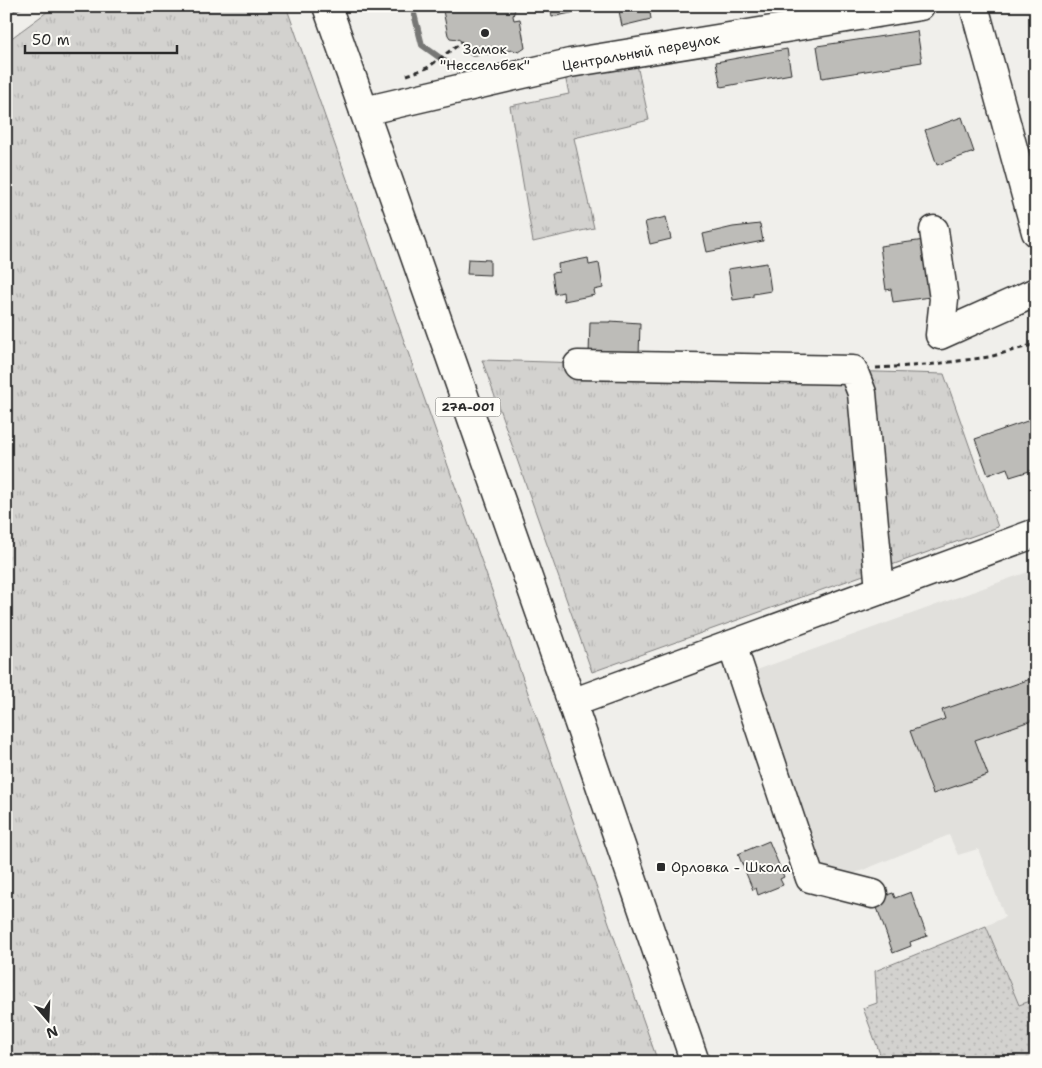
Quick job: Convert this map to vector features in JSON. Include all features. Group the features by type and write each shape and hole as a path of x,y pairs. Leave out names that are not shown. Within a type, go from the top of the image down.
{"street":[{"name":"27А-001","path":"327,6 572,703 695,1062"},
{"name":"Центральный переулок","path":"364,111 570,63 920,6"},
{"path":"974,6 1036,232"},
{"path":"934,230 944,299 940,335 1036,292"},
{"path":"578,365 853,370 862,393 880,590"},
{"path":"572,703 1036,533"},
{"path":"732,645 810,878 873,894"}],"path":[{"path":"401,76 427,68 462,42"},
{"path":"853,370 989,357 1036,344"}],"shaded area":[{"path":"1036,569 1036,999 1019,1005 986,926 1005,917 978,849 958,855 949,835 846,877 822,867 754,671"}],"green space":[{"path":"55,6 189,6 196,9 207,6 286,6 658,1062 6,1062 6,42"},
{"path":"636,60 649,120 574,138 594,228 533,242 510,106 569,94 565,76"},
{"path":"482,360 944,374 998,527 592,672"},
{"path":"986,926 1019,1005 1036,999 1036,1062 883,1062 863,1008 877,1003 875,971"}],"building":[{"name":"Замок \"Нессельбек\"","path":"442,6 516,6 513,16 514,20 520,19 525,48 519,52 513,50 488,54 482,53 472,56 469,54 467,45 458,39 450,38 448,35"},
{"path":"550,6 579,6 580,11 552,17"},
{"path":"618,6 649,6 651,19 622,26"},
{"path":"917,31 922,62 822,78 817,46"},
{"path":"787,49 791,74 721,87 716,62"},
{"path":"962,117 974,152 937,165 925,130"},
{"path":"666,217 671,239 650,244 645,222"},
{"path":"760,224 763,241 707,252 703,234 733,227"},
{"path":"925,240 945,295 893,302 891,289 886,290 880,246"},
{"path":"588,258 589,265 599,263 603,288 594,290 595,295 564,301 563,292 555,294 552,273 559,272 558,264"},
{"path":"468,259 490,260 490,275 467,274"},
{"path":"767,263 771,291 753,294 753,297 733,300 728,269"},
{"path":"590,322 640,323 639,356 589,354"},
{"path":"1036,418 1036,469 1010,477 1007,468 988,475 975,439"},
{"path":"1036,677 1036,719 975,740 988,775 933,794 910,731 945,719 942,710"},
{"path":"769,841 784,877 780,879 783,885 758,895 756,888 753,890 738,854"},
{"path":"911,892 927,936 910,942 911,946 893,953 874,899 893,893 895,898"}],"waterway":[{"path":"6,12 20,6"},
{"path":"412,6 422,45 450,65"}],"place":[{"name":"Замок \"Нессельбек\"","path":"485,33"},
{"name":"Орловка - Школа","path":"661,867"}]}
